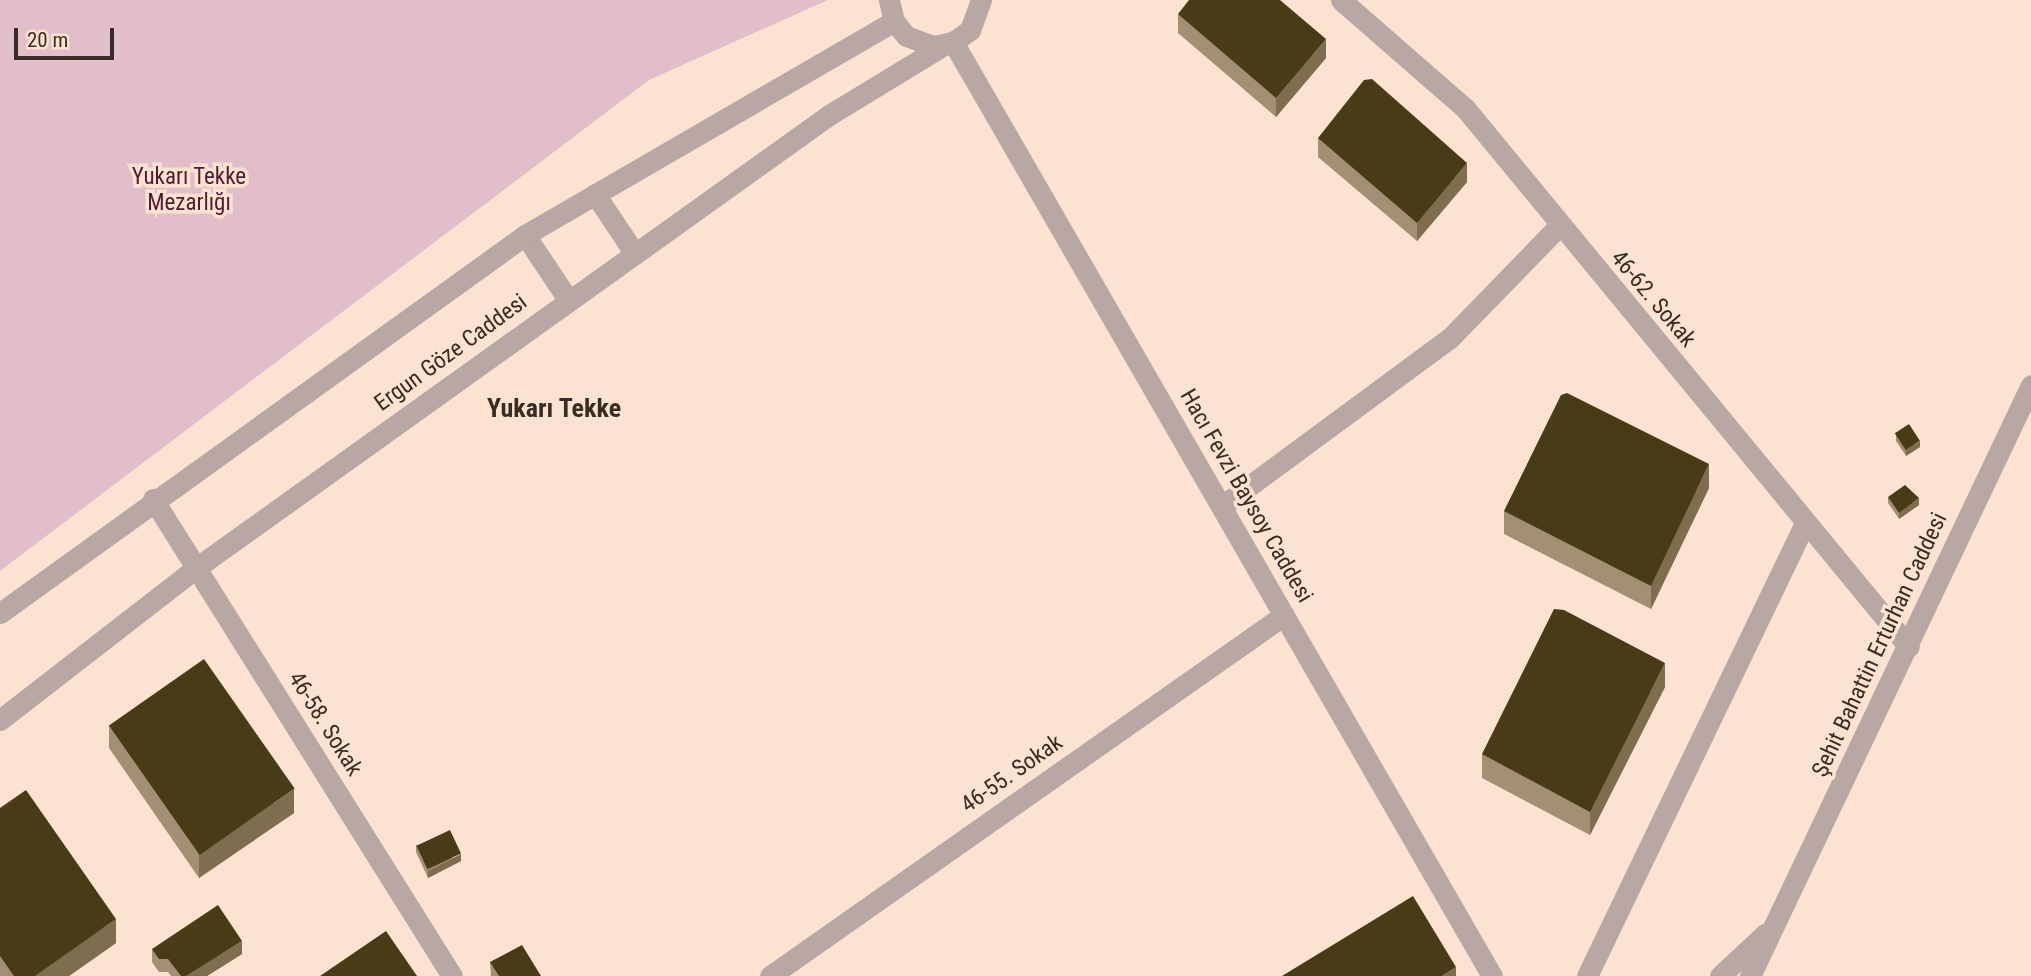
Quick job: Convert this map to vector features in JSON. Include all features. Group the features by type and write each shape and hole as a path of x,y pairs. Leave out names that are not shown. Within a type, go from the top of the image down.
{"street":[{"path":"889,0 894,21 916,43 949,44"},
{"name":"Ergun Göze Caddesi","path":"0,720 196,568 829,115 949,44 975,22 981,0"},
{"name":"46-62. Sokak","path":"1341,0 1465,108 1559,226 1909,647"},
{"path":"0,613 153,499 525,235 894,21"},
{"name":"Hacı Fevzi Baysoy Caddesi","path":"949,44 1222,506 1492,976"},
{"path":"595,194 635,254"},
{"path":"1222,506 1450,338 1559,226"},
{"path":"525,235 569,301"},
{"name":"Şehit Bahattin Erturhan Caddesi","path":"1750,976 1909,647 2031,385"},
{"name":"46-58. Sokak","path":"153,499 452,976"},
{"path":"1587,976 1805,523"},
{"name":"46-55. Sokak","path":"770,976 1284,615"},
{"name":"Şehit Bahattin Erturhan Caddesi","path":"1720,976 1774,926"}],"green space":[{"name":"Yukarı Tekke Mezarlığı","path":"0,0 828,0 649,80 0,571"}],"building":[{"path":"1189,0 1280,0 1326,39 1276,98 1178,14"},
{"path":"1372,79 1467,163 1417,223 1318,138 1364,80"},
{"path":"1567,393 1709,464 1651,586 1504,511 1561,395"},
{"path":"1909,424 1920,441 1906,450 1895,433"},
{"path":"1905,485 1919,498 1899,513 1888,497"},
{"path":"1554,609 1564,610 1665,663 1590,812 1482,754"},
{"path":"204,659 295,788 200,855 109,726"},
{"path":"26,790 116,919 35,976 14,976 0,956 0,808"},
{"path":"450,830 461,854 427,869 416,846"},
{"path":"1413,896 1456,967 1442,976 1282,976"},
{"path":"218,905 242,941 186,976 181,976 168,959 159,959 152,949"},
{"path":"386,931 417,976 320,976"},
{"path":"522,945 541,976 499,976 490,962"}],"district":[{"name":"Yukarı Tekke","path":"554,409"}]}
